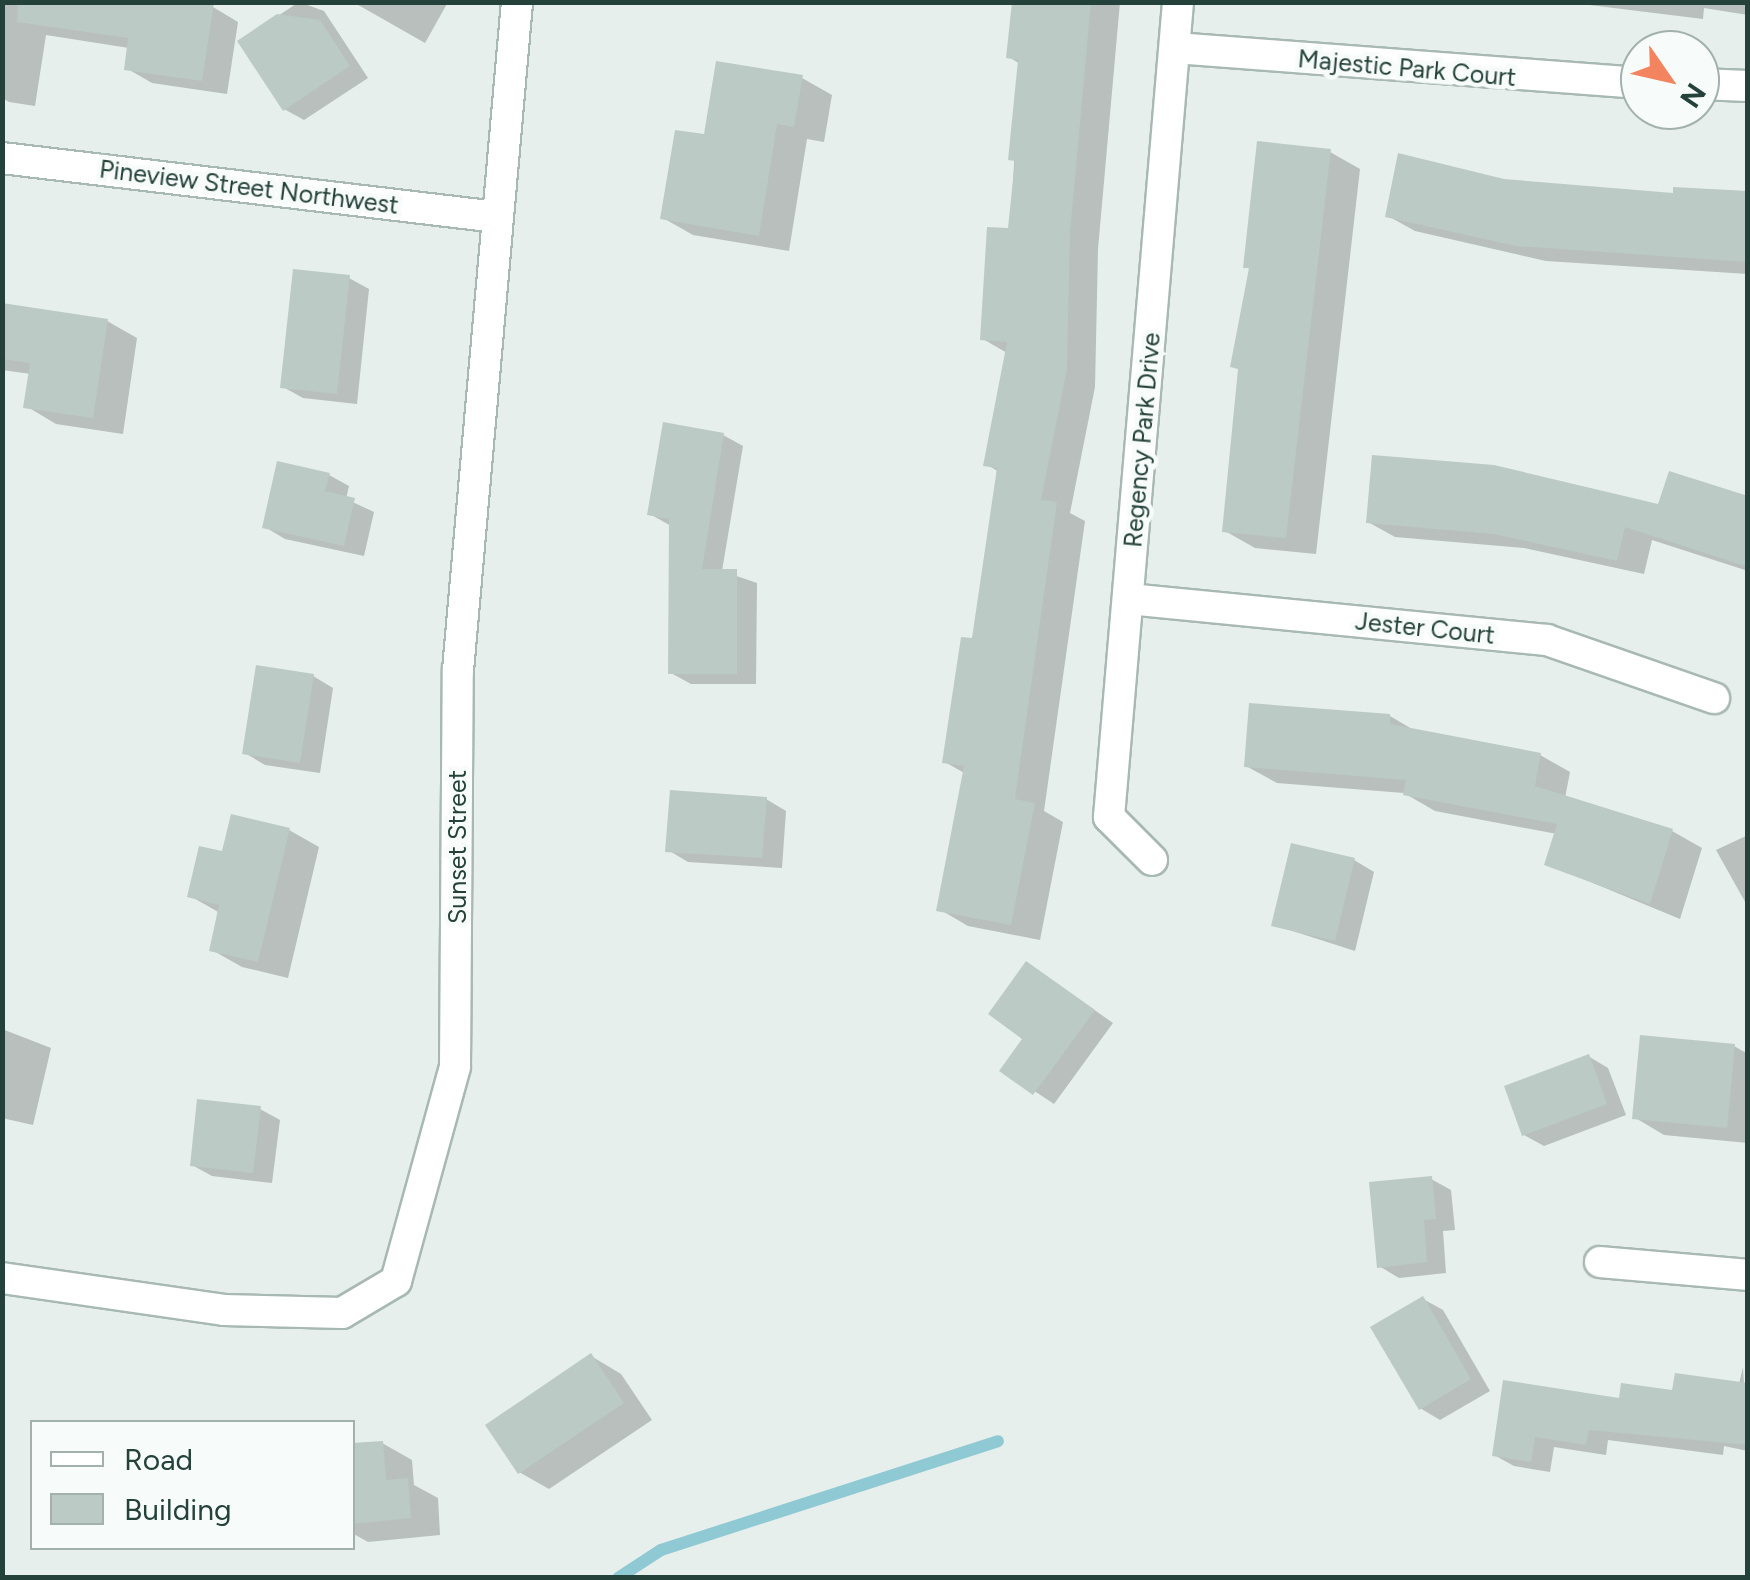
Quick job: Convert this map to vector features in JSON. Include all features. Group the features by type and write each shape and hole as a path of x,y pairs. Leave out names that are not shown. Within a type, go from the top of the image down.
{"street":[{"name":"Sunset Street","path":"2,1278 224,1310 342,1313 396,1281 455,1067 458,670 517,2"},
{"name":"Regency Park Drive","path":"1152,860 1109,817 1178,2"},
{"name":"Majestic Park Court","path":"1175,48 1620,81"},
{"path":"1720,85 1748,86"},
{"name":"Pineview Street Northwest","path":"2,158 496,217"},
{"name":"Jester Court","path":"1128,599 1547,640 1714,698"},
{"path":"1600,1262 1748,1275"}],"building":[{"path":"18,2 214,2 202,81 124,70 128,38 17,22"},
{"path":"1012,2 1091,2 1070,232 1067,369 1041,500 1057,502 1015,799 1035,803 1011,925 936,911 964,766 942,763 961,637 972,638 997,468 983,466 1007,342 980,340 987,227 1008,228 1015,161 1008,160 1018,60 1006,58"},
{"path":"277,14 320,20 350,66 283,111 237,41"},
{"path":"716,61 803,75 794,127 777,124 759,236 660,219 675,130 704,134"},
{"path":"1257,141 1331,149 1286,538 1222,532 1238,369 1230,367 1249,268 1243,268"},
{"path":"1398,153 1504,179 1673,193 1673,187 1748,191 1748,262 1516,246 1385,217"},
{"path":"293,269 350,275 337,394 280,388"},
{"path":"2,303 108,319 93,418 23,408 30,363 2,359"},
{"path":"663,422 724,433 702,569 737,569 737,674 668,674 669,519 647,515"},
{"path":"1372,455 1494,465 1658,504 1669,471 1748,496 1748,567 1625,527 1617,561 1494,534 1366,523"},
{"path":"277,461 330,473 325,491 355,498 344,546 262,528"},
{"path":"256,665 314,674 300,763 242,754"},
{"path":"1249,703 1390,714 1390,724 1541,753 1535,786 1673,829 1650,904 1544,865 1557,824 1403,795 1406,780 1244,767"},
{"path":"670,790 767,797 762,858 665,852"},
{"path":"231,814 290,828 258,962 209,951 219,905 187,897 199,846 222,851"},
{"path":"1291,843 1355,858 1335,941 1271,926"},
{"path":"1026,961 1095,1010 1033,1095 999,1071 1022,1039 988,1014"},
{"path":"1640,1035 1735,1044 1727,1128 1632,1119"},
{"path":"1589,1054 1607,1104 1522,1136 1504,1086"},
{"path":"197,1099 261,1106 253,1173 190,1166"},
{"path":"1432,1176 1436,1219 1424,1220 1427,1262 1377,1268 1369,1182"},
{"path":"1423,1296 1471,1379 1419,1410 1370,1327"},
{"path":"591,1353 624,1403 518,1474 485,1425"},
{"path":"1675,1373 1748,1383 1748,1445 1589,1430 1586,1445 1535,1437 1531,1462 1492,1456 1503,1380 1619,1398 1621,1383 1672,1390"},
{"path":"383,1441 386,1480 408,1478 411,1518 355,1524 355,1443"}],"waterway":[{"path":"618,1578 661,1550 998,1441"}]}
